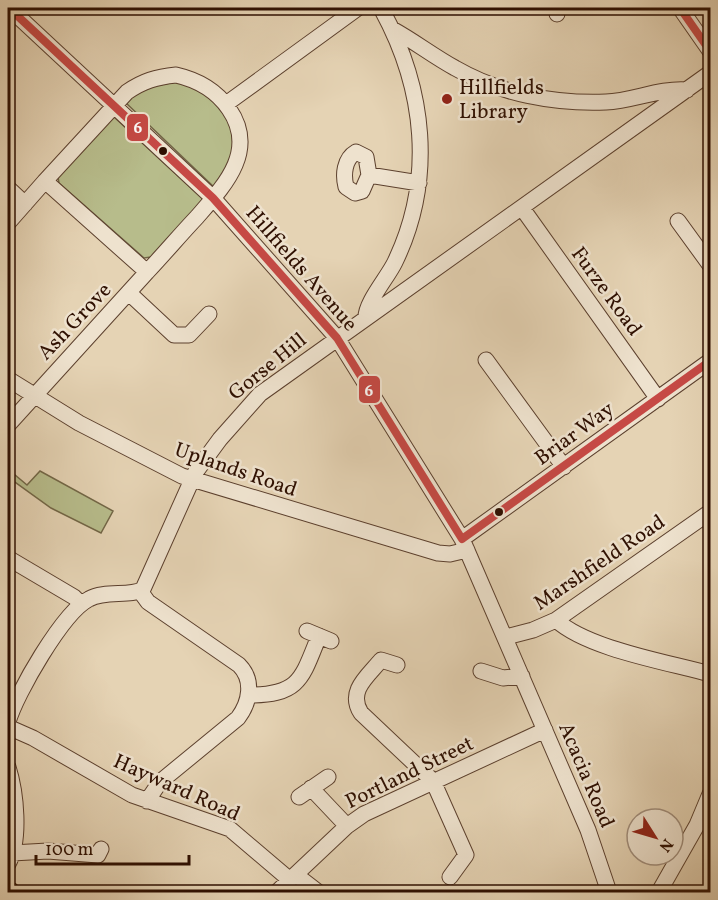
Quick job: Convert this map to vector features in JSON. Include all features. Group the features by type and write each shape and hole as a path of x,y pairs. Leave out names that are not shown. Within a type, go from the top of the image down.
{"street":[{"name":"Hillfields Avenue","path":"9,8 213,198 337,338 465,544 522,676"},
{"path":"8,223 114,104 140,83 157,77 176,75 205,86 226,104 360,8 373,12 383,9 393,29 413,84 420,121 419,183 407,234 394,263 367,309 366,318"},
{"path":"680,8 711,51"},
{"path":"393,29 473,78 543,98 609,102 668,90 687,90"},
{"name":"Gorse Hill","path":"140,591 148,581 192,480 209,452 249,405 291,370 711,73"},
{"name":"Ash Grove","path":"8,425 230,178 239,153 240,135 236,119 226,104"},
{"path":"369,175 419,183"},
{"path":"45,181 147,272"},
{"path":"8,188 25,204"},
{"name":"Furze Road","path":"522,208 658,399"},
{"path":"678,220 711,265"},
{"path":"129,292 174,335 189,335 209,314"},
{"path":"486,360 564,467"},
{"name":"Briar Way","path":"465,544 564,467 711,361"},
{"name":"Uplands Road","path":"8,379 79,423 192,480 438,553 450,554 465,544"},
{"name":"Marshfield Road","path":"507,637 533,630 556,620 711,512"},
{"path":"8,558 74,597 81,604"},
{"path":"8,722 44,651 81,604 97,596 140,591 148,602 239,665 246,676 249,695 238,718 164,779 147,801"},
{"path":"556,620 566,629 586,639 711,674"},
{"path":"249,695 275,693 301,679 319,636"},
{"path":"397,665 381,660 355,692 354,702 361,713 433,781 466,855 450,877"},
{"path":"481,671 503,678 522,676"},
{"name":"Acacia Road","path":"522,676 588,830 609,892"},
{"name":"Hayward Road","path":"8,727 28,735 147,801 230,829 293,878 318,892"},
{"name":"Portland Street","path":"277,892 347,826 433,781 545,730"},
{"path":"8,767 15,801 10,858 48,851 98,855 101,849"},
{"path":"328,777 305,793 347,826"},
{"path":"659,892 698,825 711,794"}],"green space":[{"path":"175,82 189,86 214,102 230,125 233,153 227,171 215,188 125,102 144,88"},
{"path":"113,116 204,200 151,257 144,258 59,183 58,177"},
{"path":"8,469 27,485 40,471 113,511 101,533 51,508 8,477"}],"transit line":[{"name":"6","path":"9,8 213,198 337,338 462,539"},
{"name":"6","path":"680,8 710,51"},
{"name":"6","path":"462,539 710,361"}],"place":[{"name":"Hillfields Library","path":"447,99"}]}
